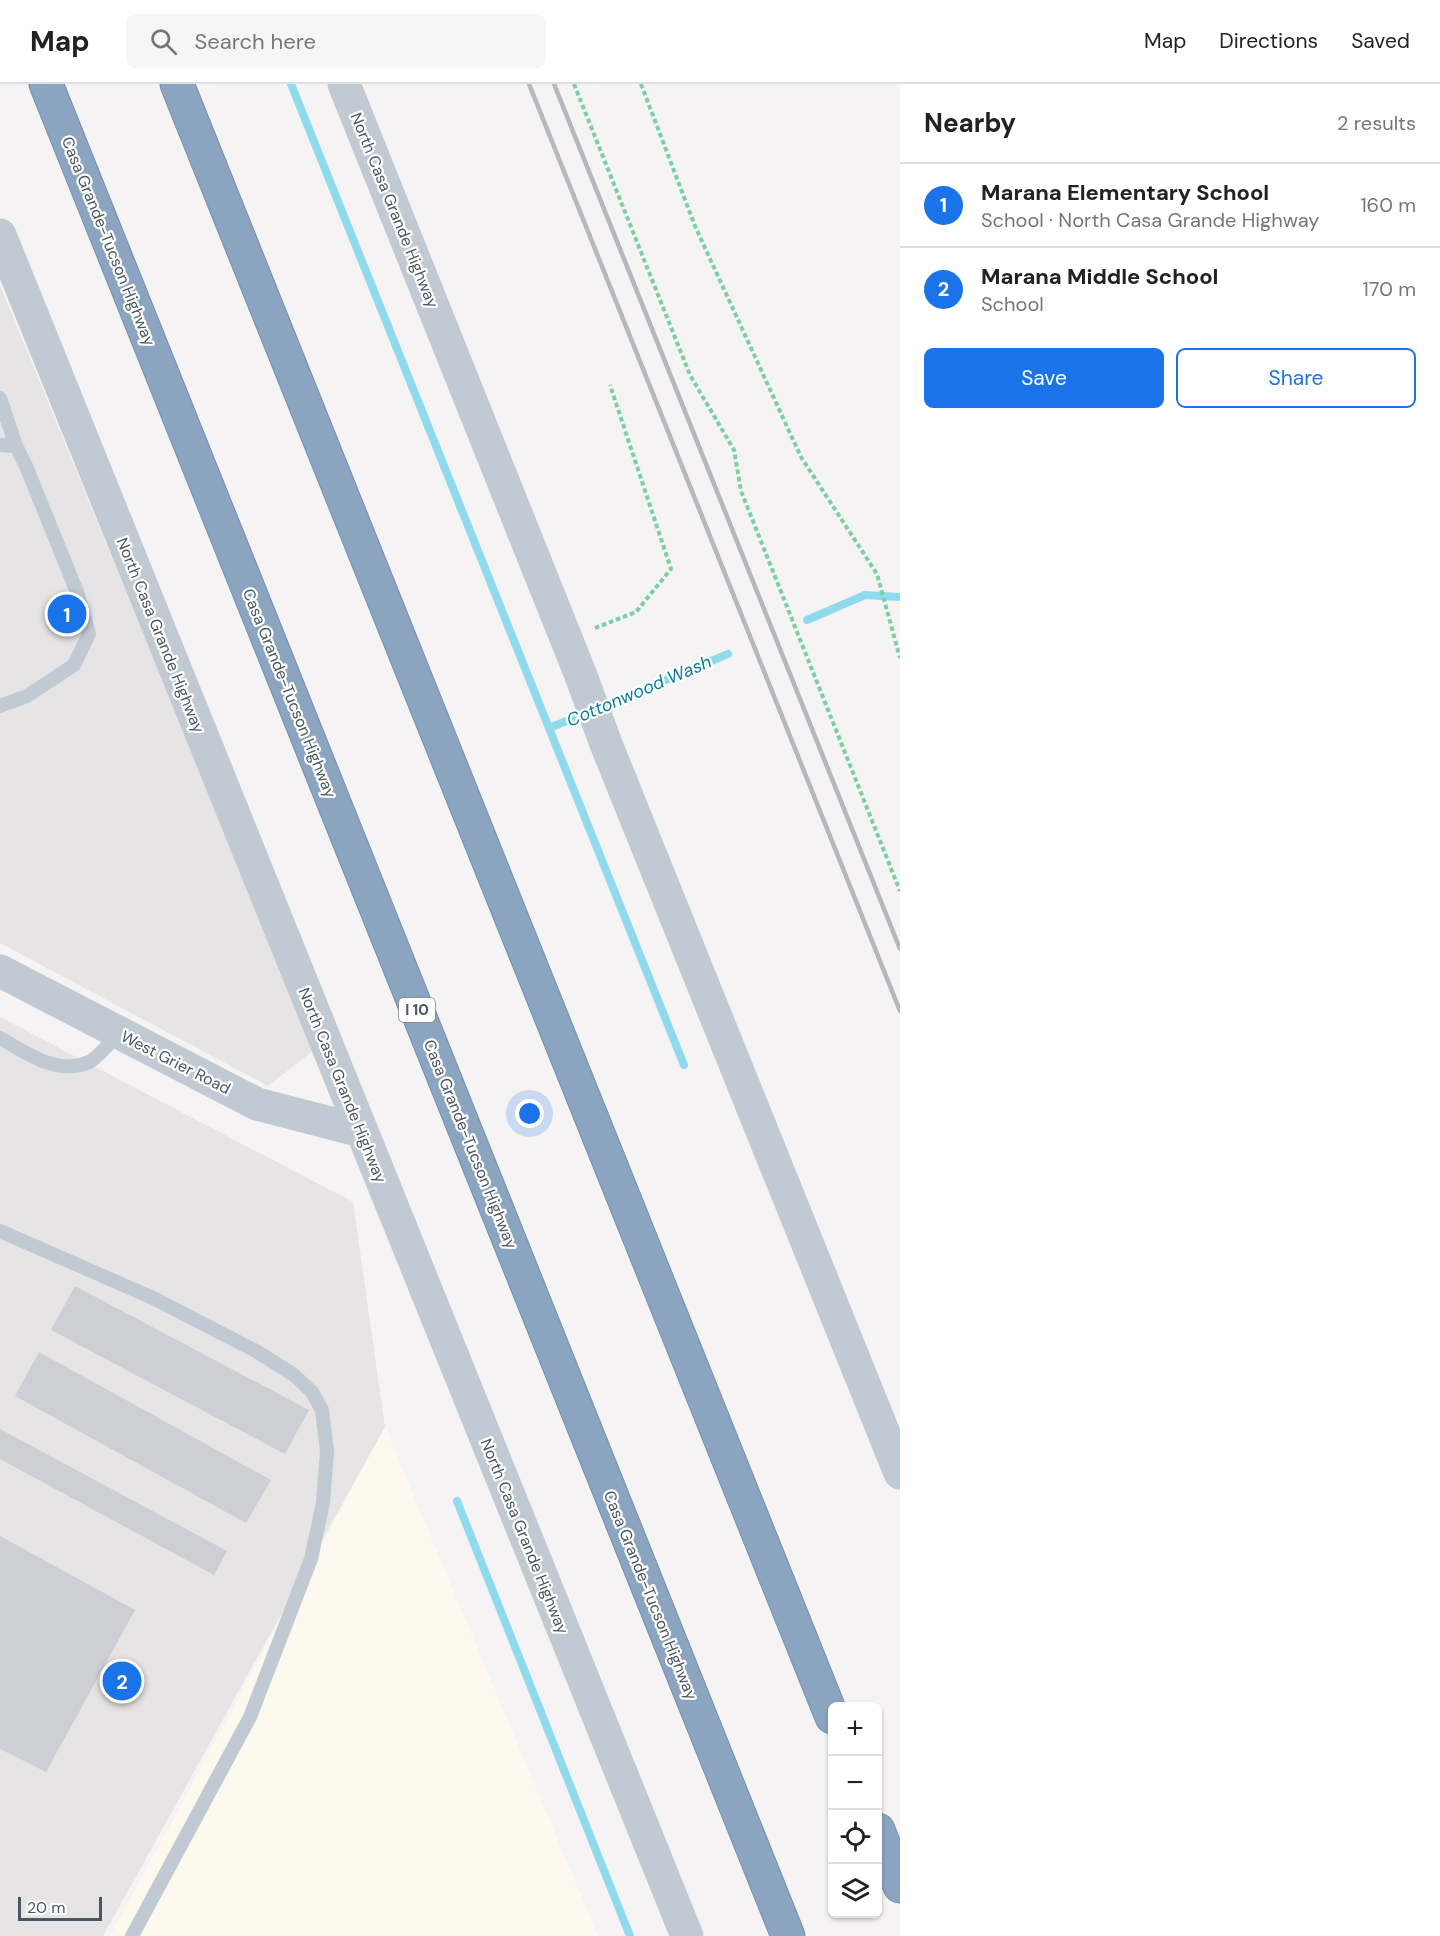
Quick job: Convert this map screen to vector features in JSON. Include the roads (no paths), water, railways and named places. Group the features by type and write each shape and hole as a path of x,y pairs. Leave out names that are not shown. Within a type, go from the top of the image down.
{"highway":[{"name":"Casa Grande-Tucson Highway","path":"46,84 788,1936"},
{"path":"177,84 828,1707"},
{"path":"882,1840 900,1886"}],"street":[{"name":"North Casa Grande Highway","path":"344,84 580,673 606,744 900,1473"},
{"name":"North Casa Grande Highway","path":"0,235 687,1936"},
{"name":"West Grier Road","path":"0,971 257,1104 361,1131"}],"lane":[{"path":"0,398 16,446 77,592 90,634 74,665 27,696 0,706"},
{"path":"0,445 16,446"},
{"path":"0,1038 46,1063 68,1068 90,1062 119,1033"},
{"path":"0,1231 153,1298 256,1351 294,1374 312,1392 322,1410 327,1451 323,1503 311,1559 250,1717 132,1936"}],"waterway":[{"path":"291,84 684,1065"},
{"name":"Cottonwood Wash","path":"807,620 865,595 900,597"},
{"name":"Cottonwood Wash","path":"599,708 728,654"},
{"name":"Cottonwood Wash","path":"549,728 587,713"},
{"path":"457,1501 630,1936"}],"railway":[{"path":"529,84 900,1011"},
{"path":"554,84 900,949"}],"place":[{"name":"Marana Elementary School","path":"67,614"},
{"name":"Marana Middle School","path":"122,1681"}]}
